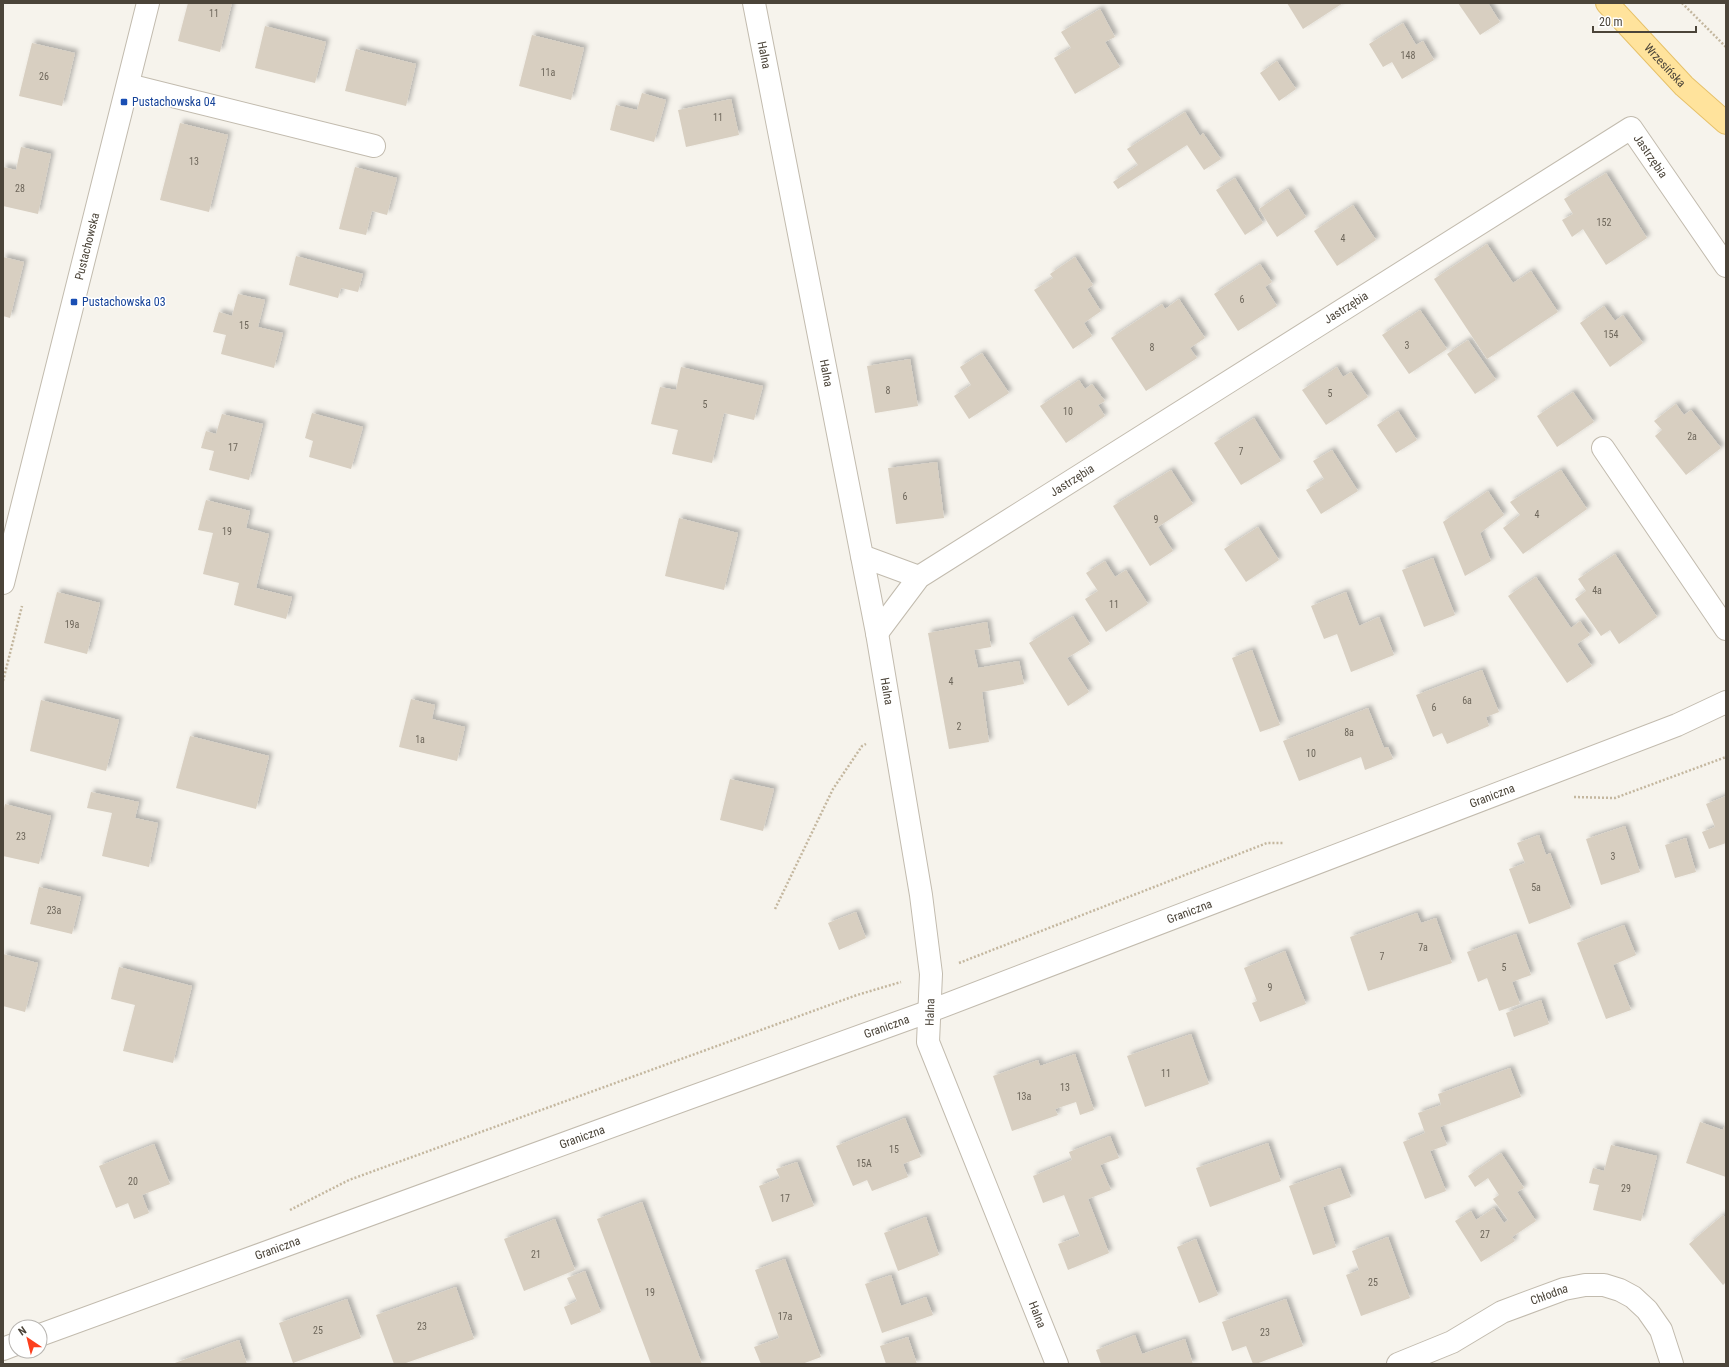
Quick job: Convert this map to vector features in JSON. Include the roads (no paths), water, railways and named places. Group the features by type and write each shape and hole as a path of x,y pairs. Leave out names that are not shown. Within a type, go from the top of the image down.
{"main road":[{"name":"Wrzesińska","path":"1607,3 1684,86 1726,123"}],"street":[{"name":"Pustachowska","path":"3,583 148,3"},
{"name":"Halna","path":"754,3 877,633 921,895 931,974 928,1042 1058,1364"},
{"path":"128,85 374,146"},
{"name":"Jastrzębia","path":"877,633 919,577 1631,128 1726,266"},
{"path":"1603,448 1726,629"},
{"path":"862,556 919,577"},
{"name":"Graniczna","path":"48,1332 682,1100 930,1011 1677,725 1726,702"},
{"name":"Chłodna","path":"1398,1364 1452,1342 1502,1312 1564,1289 1585,1285 1604,1286 1620,1290 1633,1297 1647,1310 1661,1330 1672,1364"}],"place":[{"name":"Pustachowska 04","path":"124,102"},
{"name":"Pustachowska 03","path":"74,302"}]}
